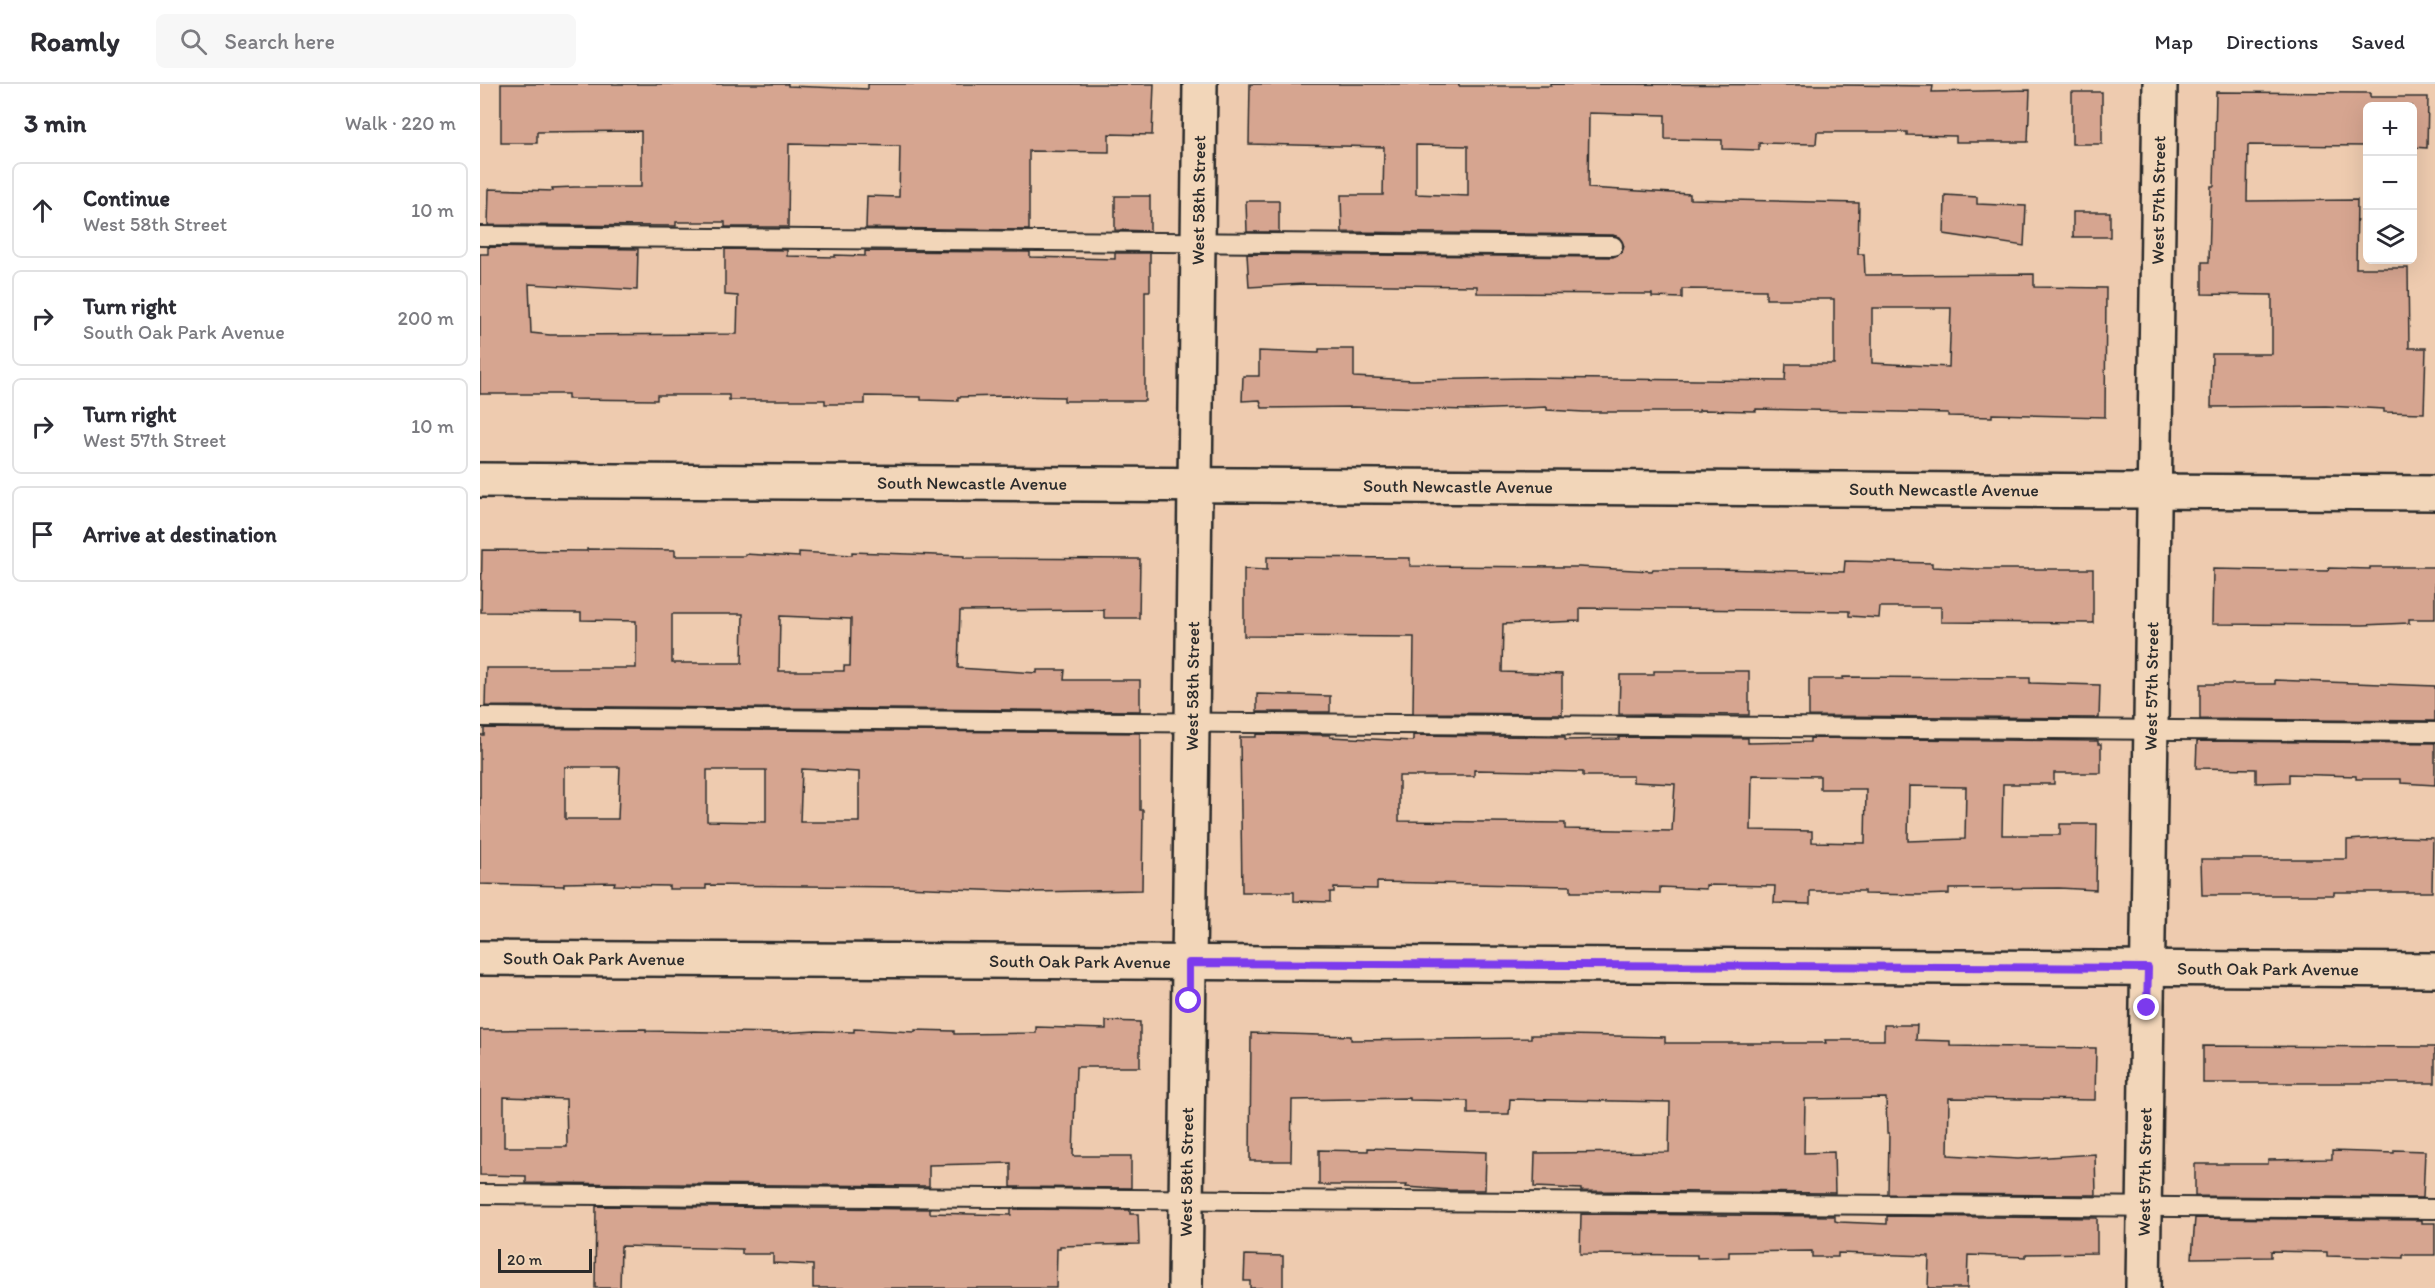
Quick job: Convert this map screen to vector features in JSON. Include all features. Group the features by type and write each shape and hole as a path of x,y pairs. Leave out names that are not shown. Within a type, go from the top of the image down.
{"street":[{"name":"West 58th Street","path":"1185,1288 1200,84"},
{"name":"West 57th Street","path":"2144,1288 2160,84"},
{"name":"South Newcastle Avenue","path":"480,480 2435,493"},
{"name":"South Oak Park Avenue","path":"480,958 2435,970"}],"lane":[{"path":"480,236 1612,246"},
{"path":"480,717 2435,732"},
{"path":"480,1194 2435,1209"}],"building":[{"path":"501,84 788,84 788,86 868,89 868,84 1154,84 1152,135 1109,134 1109,152 1029,151 1029,230 866,228 867,196 899,197 900,146 789,144 788,227 725,227 725,222 676,222 676,226 488,225 489,189 553,191 552,188 641,187 641,131 537,132 537,143 501,143"},
{"path":"1250,84 1838,85 1933,86 1932,92 2030,90 2028,142 1956,142 1956,136 1907,135 1907,132 1817,132 1816,144 1759,143 1759,150 1722,149 1722,140 1665,139 1665,115 1589,113 1588,188 1690,194 1690,199 1859,203 1858,254 1864,254 1865,275 2034,274 2034,287 2106,288 2105,417 1992,414 1992,417 1948,416 1948,413 1756,409 1756,411 1699,410 1699,412 1584,412 1547,410 1547,407 1468,410 1354,407 1262,408 1260,400 1242,401 1243,376 1259,376 1259,351 1319,353 1319,349 1354,349 1354,377 1413,380 1525,378 1785,381 1786,364 1834,364 1834,299 1766,299 1766,290 1682,289 1682,298 1652,297 1652,294 1477,293 1477,286 1303,284 1249,287 1247,254 1613,257 1622,252 1624,246 1619,237 1613,235 1342,232 1341,195 1383,195 1384,147 1249,144","holes":["1416,145 1468,146 1468,196 1416,194","1872,308 1951,308 1949,367 1872,363"]},
{"path":"2072,92 2102,92 2102,144 2072,144"},
{"path":"2216,92 2370,93 2370,97 2428,97 2427,148 2417,147 2417,102 2363,102 2363,146 2248,145 2247,201 2357,200 2356,268 2408,268 2409,348 2426,348 2424,413 2384,412 2384,409 2326,406 2211,407 2212,354 2272,354 2272,295 2202,294 2202,262 2209,262 2211,186 2214,186"},
{"path":"1945,195 1977,197 1977,204 2026,206 2024,246 1944,234"},
{"path":"1115,196 1150,196 1150,231 1115,230"},
{"path":"1246,201 1279,201 1279,232 1247,232"},
{"path":"2073,212 2110,212 2110,237 2073,237"},
{"path":"488,247 638,249 637,290 529,284 531,333 550,335 737,334 738,296 725,295 725,249 787,250 787,256 835,257 835,255 865,256 865,251 1030,252 1030,257 1115,259 1115,253 1150,253 1150,291 1145,291 1145,401 1064,401 1064,397 1005,396 958,397 958,401 921,400 921,397 865,396 865,404 825,404 825,400 729,400 729,395 657,395 657,400 568,399 568,394 480,394 480,254 488,254"},
{"path":"587,549 675,550 675,556 745,556 745,554 799,557 799,552 852,555 852,552 964,556 964,558 1140,559 1139,618 1104,618 1104,610 960,611 958,668 1037,673 1037,670 1065,670 1064,680 1140,680 1140,711 485,706 486,668 636,668 636,621 581,620 581,613 481,612 482,550 587,551","holes":["672,614 743,614 742,663 672,663","780,616 851,619 850,666 844,666 844,671 779,671"]},
{"path":"1267,557 1410,558 1410,566 1579,567 1652,571 1653,569 1716,569 1844,572 1845,561 1932,563 1932,567 1978,569 2093,569 2093,623 1941,622 1941,607 1880,607 1879,618 1849,616 1849,611 1580,608 1580,621 1503,624 1502,672 1562,674 1562,714 1413,713 1414,637 1244,636 1244,569 1267,570"},
{"path":"2370,567 2435,567 2435,619 2409,619 2409,623 2363,625 2212,624 2213,569 2328,571 2329,568 2370,569"},
{"path":"1654,671 1749,671 1749,715 1619,714 1620,675 1654,675"},
{"path":"1843,677 2030,678 2030,683 2100,685 2099,718 1809,716 1809,679 1843,679"},
{"path":"2275,680 2435,686 2435,721 2200,719 2200,684 2275,684"},
{"path":"1257,694 1330,696 1330,712 1257,712"},
{"path":"484,728 1140,733 1140,810 1143,810 1142,890 1032,892 903,887 706,885 706,889 669,889 669,886 614,885 615,882 564,883 564,886 480,884 480,735 484,735","holes":["565,767 620,767 618,819 565,819","802,769 859,772 859,822 800,822","707,770 766,770 766,822 707,821"]},
{"path":"1256,734 1330,735 1330,737 1413,741 1413,735 1565,737 1565,740 1619,739 1619,737 1748,738 1748,743 1810,742 1810,738 2098,741 2098,744 2101,744 2101,773 2054,773 2054,784 2003,784 2002,835 2060,835 2060,824 2097,824 2096,890 1949,889 1949,894 1919,895 1864,894 1864,891 1810,891 1810,904 1774,903 1775,886 1706,885 1706,889 1660,887 1660,893 1571,892 1571,886 1377,882 1377,889 1334,888 1334,892 1330,892 1330,902 1294,901 1294,892 1242,892 1240,737 1256,737","holes":["1474,770 1583,772 1583,776 1633,776 1633,782 1675,784 1672,831 1565,829 1565,823 1399,821 1399,776 1474,776","1752,775 1820,776 1820,789 1866,789 1865,843 1812,842 1812,831 1751,830","1909,786 1966,787 1965,839 1908,841"]},
{"path":"2197,741 2435,743 2435,785 2401,783 2401,779 2356,779 2356,776 2289,774 2289,782 2256,783 2256,769 2196,768"},
{"path":"2396,837 2433,838 2432,892 2202,895 2201,859 2347,859 2347,840"},
{"path":"1106,1021 1140,1022 1140,1067 1076,1067 1073,1156 1131,1156 1131,1188 1011,1187 1011,1163 929,1165 929,1186 526,1183 526,1176 480,1175 480,1030 646,1029 646,1031 780,1033 854,1032 854,1029 954,1031 954,1034 1036,1033 1036,1027 1106,1029","holes":["504,1097 566,1099 567,1147 504,1147"]},
{"path":"1884,1025 1917,1025 1916,1040 1950,1041 1950,1046 2096,1048 2095,1100 1949,1098 1948,1155 2018,1159 2095,1154 2096,1195 1888,1194 1889,1133 1887,1133 1886,1098 1805,1099 1804,1153 1834,1152 1835,1193 1581,1191 1581,1189 1534,1187 1535,1153 1669,1152 1670,1102 1510,1099 1509,1114 1468,1114 1468,1101 1410,1100 1410,1098 1292,1100 1291,1161 1250,1161 1251,1033 1351,1036 1351,1040 1531,1038 1531,1035 1567,1035 1665,1037 1665,1043 1826,1043 1825,1040 1884,1040"},
{"path":"2203,1046 2435,1047 2435,1083 2203,1083"},
{"path":"1368,1148 1486,1152 1485,1190 1450,1190 1406,1187 1407,1185 1319,1185 1319,1150 1368,1151"},
{"path":"2394,1150 2425,1151 2423,1198 2195,1196 2195,1164 2268,1164 2268,1160 2332,1159 2332,1151 2394,1153"},
{"path":"596,1206 930,1209 930,1213 1011,1215 1011,1209 1130,1210 1130,1214 1138,1214 1139,1244 1060,1246 1060,1249 1057,1249 1056,1288 813,1288 813,1265 773,1263 773,1254 742,1254 742,1249 621,1246 620,1288 595,1288"},
{"path":"1581,1214 1835,1216 1835,1221 1839,1222 1887,1224 1887,1216 2097,1218 2097,1253 2026,1254 2026,1257 1968,1255 1967,1288 1928,1288 1929,1256 1838,1253 1838,1257 1812,1257 1812,1251 1729,1252 1729,1257 1697,1258 1697,1255 1580,1254"},
{"path":"2195,1218 2422,1220 2422,1223 2435,1223 2435,1255 2403,1255 2403,1258 2327,1256 2327,1252 2271,1251 2271,1257 2192,1258"},
{"path":"1245,1255 1283,1256 1283,1288 1250,1288 1250,1281 1244,1281"}],"route":[{"path":"1189,1001 1189,963 2148,968 2147,1008"}]}
